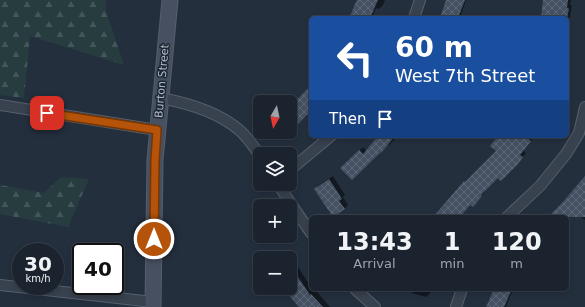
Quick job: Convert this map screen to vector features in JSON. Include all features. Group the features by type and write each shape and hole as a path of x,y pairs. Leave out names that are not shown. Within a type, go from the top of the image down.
{"street":[{"name":"Burton Street","path":"153,304 155,160 170,0"},
{"path":"415,16 420,0"},
{"path":"160,98 177,101 200,108 221,117 240,130 253,147"},
{"path":"0,105 157,130"},
{"path":"509,215 540,186 566,154 579,133 585,108"},
{"path":"297,164 330,138"},
{"path":"283,191 309,230"},
{"path":"0,285 153,304"},
{"path":"357,291 375,307"},
{"path":"456,307 461,291"}],"green space":[{"path":"0,0 106,0 106,11 124,65 30,36 24,98 0,95"},
{"path":"61,177 89,179 68,227 0,214 0,185 44,193"}],"building":[{"path":"357,0 378,0 371,16 350,16"},
{"path":"446,0 465,0 459,16 441,16"},
{"path":"543,0 568,0 567,8 569,9 567,16 541,16"},
{"path":"309,87 309,113 297,125 297,100"},
{"path":"376,138 393,138 381,153 352,180 340,168 359,150 363,154"},
{"path":"496,138 527,138 531,141 520,155 523,157 518,164 501,181 498,178 481,195 482,196 473,207 470,205 462,215 435,215 464,181 465,182 496,151 490,146"},
{"path":"585,176 585,217 550,215"},
{"path":"329,179 342,199 339,201 345,209 336,215 332,215 314,189"},
{"path":"297,276 310,295 311,294 323,307 299,307 289,295 297,295"},
{"path":"493,291 511,291 504,307 486,307"}],"route":[{"path":"47,113 157,130 154,239"}]}
